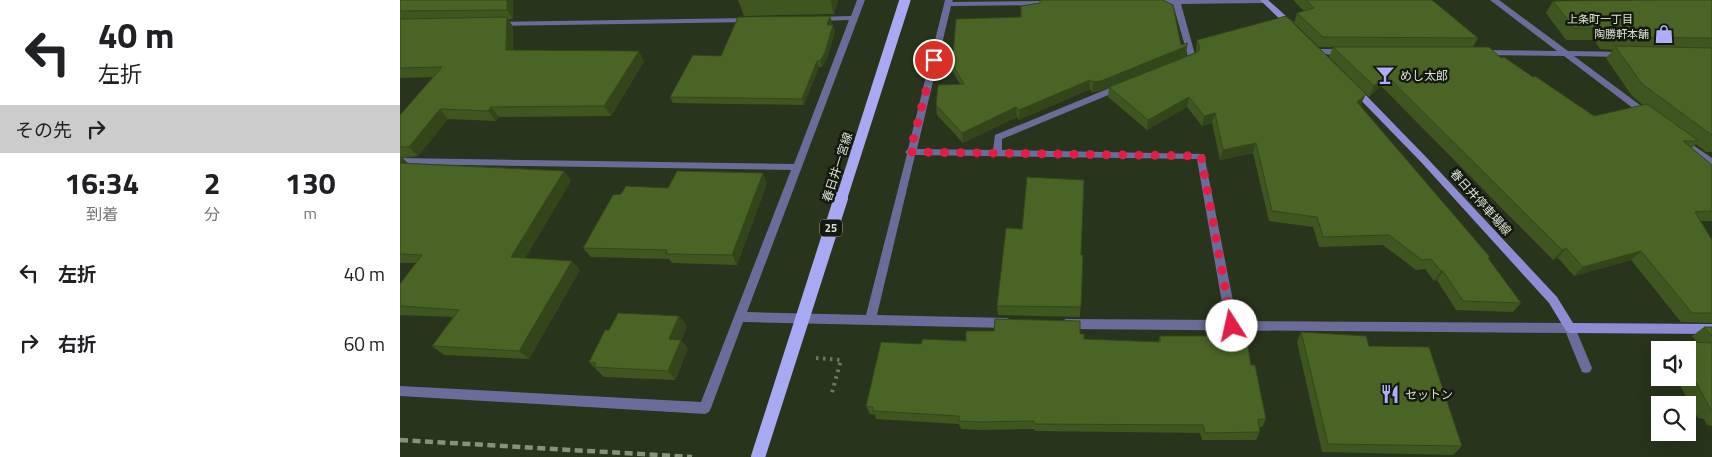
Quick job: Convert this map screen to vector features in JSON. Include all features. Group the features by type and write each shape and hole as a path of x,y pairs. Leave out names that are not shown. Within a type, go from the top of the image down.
{"main road":[{"name":"春日井一宮線","path":"758,457 905,0"},
{"path":"1264,0 1299,33"},
{"path":"1316,49 1332,65"},
{"name":"春日井停車場線","path":"1346,79 1424,160 1553,300 1570,328"},
{"path":"1570,328 1712,329"}],"street":[{"path":"400,391 705,408 861,0"},
{"path":"1146,2 1264,0"},
{"path":"1494,0 1657,122"},
{"path":"870,321 948,2 1057,3"},
{"path":"1173,66 1192,58 1176,2"},
{"path":"804,19 854,18"},
{"path":"489,24 755,20"},
{"path":"1316,49 1349,52"},
{"path":"1476,53 1633,54"},
{"path":"996,153 998,137 1127,85"},
{"path":"1672,133 1711,162"},
{"path":"910,152 1201,156 1232,326"},
{"path":"400,161 798,167"},
{"path":"740,317 1017,323"},
{"path":"1056,324 1570,328 1586,368"}],"building":[{"path":"400,0 507,0 507,10 400,11"},
{"path":"1040,0 1163,0 1173,5 1181,45 1187,43 1187,46 1101,81 1093,82 1090,80 1019,110 1016,107 962,133 936,105 938,85 964,84 948,57 953,56 956,19 1021,17 1021,6 1040,3"},
{"path":"1306,0 1432,0 1478,38 1323,37 1297,13 1314,8"},
{"path":"1712,0 1712,38 1609,37 1602,28 1574,28 1553,1"},
{"path":"830,16 827,25 833,25 825,52 820,61 817,61 802,99 670,97 693,55 721,56 738,17"},
{"path":"1286,16 1366,94 1357,102 1490,257 1488,258 1521,303 1463,301 1443,271 1431,259 1422,260 1389,235 1323,237 1317,217 1272,211 1256,143 1223,150 1215,113 1204,116 1189,97 1148,120 1109,87 1198,52 1200,47 1197,40"},
{"path":"507,17 506,50 639,51 604,106 491,107 488,111 440,109 409,147 400,147 400,115 442,67 400,68 400,19"},
{"path":"1615,46 1712,48 1712,135 1642,84"},
{"path":"1333,47 1489,47 1501,58 1504,57 1533,77 1535,76 1594,116 1647,104 1699,141 1683,141 1712,165 1712,211 1695,212 1712,240 1712,313 1692,313 1641,251 1583,267 1566,248 1562,250 1386,75 1374,86"},
{"path":"400,163 564,171 511,257 572,261 519,351 432,346 459,310 400,306 400,284 422,255 400,254"},
{"path":"677,171 763,173 732,255 666,254 667,250 583,248 613,195 621,194 626,186 668,188"},
{"path":"1027,177 1084,180 1081,307 997,306 1006,228 1022,229"},
{"path":"618,313 679,316 669,339 681,340 668,371 594,367 596,363 589,362 605,330 609,330"},
{"path":"995,319 1080,321 1080,334 1084,334 1084,339 1160,342 1160,336 1246,336 1251,365 1255,365 1266,419 1258,419 1260,432 1205,433 1203,425 1034,424 1034,421 959,421 959,416 873,411 873,407 866,406 881,342 921,344 923,339 966,341 966,331 994,331"},
{"path":"1704,327 1712,327 1712,336"},
{"path":"1301,332 1366,336 1369,346 1429,347 1462,446 1328,444"},
{"path":"1696,342 1712,343 1711,410 1696,382"}],"railway":[{"path":"400,440 692,457"}],"place":[{"name":"陶勝軒本舗","path":"1664,34"},
{"name":"めし太郎","path":"1385,75"},
{"name":"セットン","path":"1390,394"}],"district":[{"name":"上条町一丁目","path":"1600,19"}],"route":[{"path":"934,60 910,152 1201,156 1232,326"}]}
